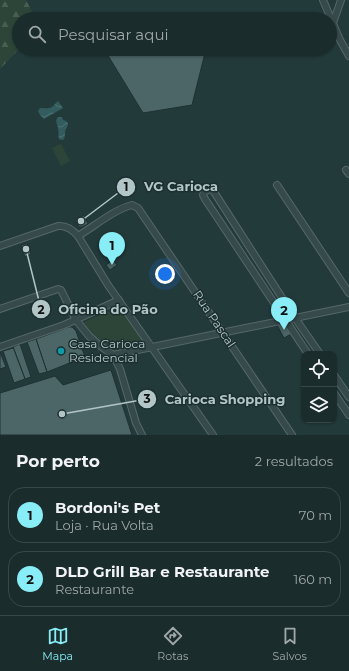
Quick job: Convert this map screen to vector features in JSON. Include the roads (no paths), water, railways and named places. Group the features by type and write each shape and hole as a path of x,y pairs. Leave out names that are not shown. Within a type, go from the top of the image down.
{"street":[{"path":"323,0 328,12"},
{"path":"337,12 341,0"},
{"path":"337,33 349,56"},
{"path":"277,185 349,293"},
{"path":"306,351 203,195 204,192 210,189 214,192 318,351"},
{"name":"Rua Pascal","path":"78,236 124,208 132,205 138,208 292,435"},
{"path":"0,246 58,226 63,226 74,231 108,284 212,435"},
{"path":"0,309 60,289 63,292 76,320 99,346 113,355 120,369 136,423 142,435"},
{"path":"0,346 64,325 119,300"},
{"path":"113,355 349,307"},
{"path":"337,379 349,397"},
{"path":"337,397 349,415"}],"water":[{"path":"58,101 63,108 44,119 40,115 38,111 40,108 51,108"},
{"path":"58,117 62,117 63,120 68,123 64,139 62,140 59,139 56,121"}],"place":[{"name":"VG Carioca","path":"81,221"},
{"name":"Oficina do Pão","path":"26,249"},
{"name":"Bordoni's Pet","path":"112,265"},
{"name":"DLD Grill Bar e Restaurante","path":"284,330"},
{"name":"Casa Carioca Residencial","path":"61,351"},
{"name":"Carioca Shopping","path":"62,414"}]}
